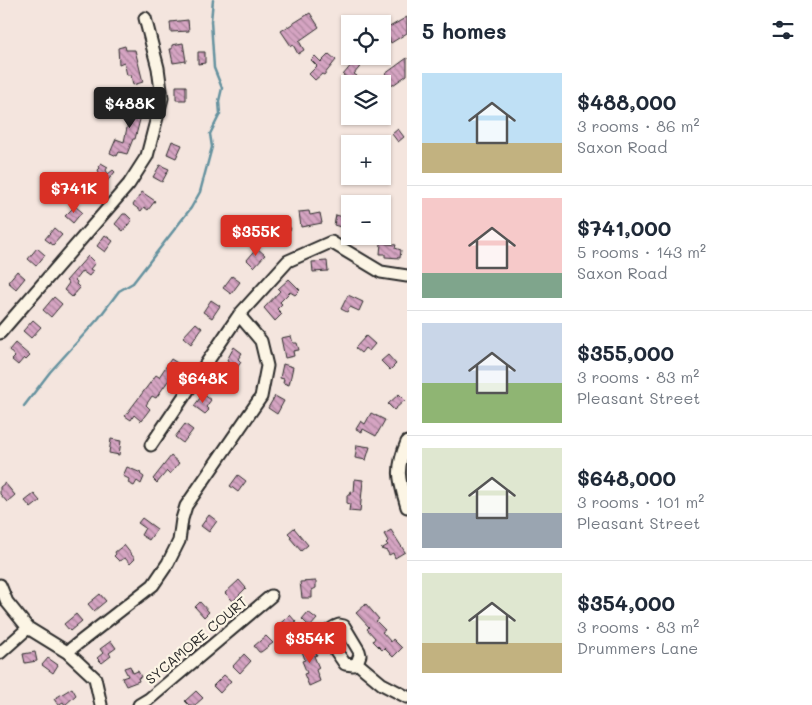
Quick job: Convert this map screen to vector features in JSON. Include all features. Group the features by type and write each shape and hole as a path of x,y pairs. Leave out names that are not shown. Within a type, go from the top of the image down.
{"street":[{"path":"0,333 129,184 147,156 162,98 158,68 146,18"},
{"path":"151,446 239,315 288,261 331,242 381,272 407,276"},
{"path":"68,652 153,585 168,563 179,541 186,506 261,397 266,366 261,341 239,315"},
{"path":"407,442 399,459 400,482 407,507"},
{"path":"0,585 7,602 28,628 68,652 95,678 101,705"},
{"name":"SYCAMORE COURT","path":"139,705 150,699 271,596"},
{"path":"0,653 28,628"},
{"path":"357,662 382,684 407,697"}],"building":[{"path":"310,13 319,27 299,41 304,50 298,54 281,31"},
{"path":"407,17 407,33 391,43 391,26"},
{"path":"188,20 189,31 171,32 170,22"},
{"path":"183,43 186,61 173,63 170,49 172,49 172,45"},
{"path":"125,46 126,50 135,50 143,82 133,85 131,75 127,75 124,62 119,64 118,48"},
{"path":"198,52 205,52 205,63 198,64"},
{"path":"329,54 336,60 324,75 322,74 315,80 309,74 317,66 311,60 315,56 321,62"},
{"path":"407,58 407,75 393,85 391,75 385,74"},
{"path":"351,65 361,65 354,74 356,75 343,75"},
{"path":"176,86 186,86 186,100 176,100"},
{"path":"133,97 143,97 142,112 135,139 133,139 127,154 119,152 117,156 110,153 116,139 124,142 129,118 135,120 132,111"},
{"path":"398,129 404,137 398,142 392,134"},
{"path":"172,141 182,145 176,158 167,154"},
{"path":"101,163 108,167 106,170 108,174 113,170 115,172 103,186 101,184 97,190 100,192 91,202 83,196 92,185 100,180 96,176"},
{"path":"160,165 169,169 162,182 153,177"},
{"path":"142,192 155,201 148,210 144,207 141,211 133,205"},
{"path":"75,206 82,212 73,223 65,216"},
{"path":"309,211 310,215 320,213 322,223 301,227 299,212"},
{"path":"123,214 126,214 132,220 123,231 115,224"},
{"path":"336,215 341,216 341,227 334,225"},
{"path":"285,220 291,229 278,237 272,228"},
{"path":"54,228 62,235 53,245 45,239"},
{"path":"105,235 113,241 105,252 97,246"},
{"path":"381,245 396,245 395,248 401,250 400,258 385,257 385,254 380,254"},
{"path":"37,248 45,255 36,266 28,259"},
{"path":"257,248 265,255 254,267 247,260"},
{"path":"88,256 95,263 90,269 93,271 89,276 82,271 75,280 80,288 72,297 64,290 69,283 66,281"},
{"path":"327,261 328,271 313,272 312,262"},
{"path":"17,271 25,278 16,289 8,282"},
{"path":"232,276 240,282 231,294 223,288"},
{"path":"289,279 300,290 295,295 290,292 280,302 282,304 277,309 282,314 275,321 264,308 280,291 278,289"},
{"path":"348,295 363,302 359,311 350,307 347,312 341,309"},
{"path":"54,297 62,304 51,317 43,310"},
{"path":"211,300 220,306 212,318 203,312"},
{"path":"33,320 41,327 31,338 23,331"},
{"path":"196,323 202,328 191,344 183,337"},
{"path":"291,336 293,343 297,343 299,350 293,351 294,356 285,358 281,338"},
{"path":"366,336 375,344 369,351 365,348 361,353 355,348"},
{"path":"15,343 30,356 26,360 24,358 18,365 12,360 15,357 9,350"},
{"path":"234,347 242,353 238,359 241,362 237,368 227,360"},
{"path":"388,355 396,364 390,370 381,361"},
{"path":"171,359 179,364 156,398 152,396 146,405 150,409 141,421 134,415 131,420 125,416 156,375 159,377"},
{"path":"283,364 293,367 289,385 283,383 284,379 280,378"},
{"path":"220,369 228,376 218,387 210,380"},
{"path":"203,394 211,400 206,407 209,410 205,414 194,406"},
{"path":"399,394 405,400 394,410 388,404"},
{"path":"275,396 284,401 277,414 268,408"},
{"path":"371,413 385,420 376,436 363,429 362,432 356,429 361,421 365,424"},
{"path":"185,424 193,430 183,443 175,437"},
{"path":"111,439 121,441 119,455 109,453"},
{"path":"357,445 370,447 366,460 355,458"},
{"path":"171,456 179,463 170,474 167,471 157,483 153,479"},
{"path":"127,467 141,473 144,477 141,484 137,481 134,486 128,483 129,479 123,476"},
{"path":"238,475 246,481 238,492 230,486"},
{"path":"355,479 363,480 360,512 349,511 350,504 347,503 347,495 350,495 351,491 354,492"},
{"path":"5,483 15,495 7,502 0,494 0,487"},
{"path":"34,494 40,501 31,508 25,501"},
{"path":"209,515 217,521 209,532 201,526"},
{"path":"142,518 157,529 149,540 141,535 145,528 138,523"},
{"path":"294,528 308,545 301,551 288,533"},
{"path":"391,530 405,552 395,558 393,553 389,555 387,551 381,549 388,545 384,534"},
{"path":"124,545 135,559 130,564 125,558 119,561 114,556 115,552"},
{"path":"239,580 246,588 233,601 225,593"},
{"path":"316,581 316,588 312,590 312,598 302,598 300,582"},
{"path":"100,594 106,601 94,611 88,604"},
{"path":"200,602 209,612 204,617 195,607"},
{"path":"366,604 379,619 376,621 385,630 382,632 391,642 393,639 402,648 393,657 373,641 375,638 367,629 369,627 356,613"},
{"path":"308,612 317,619 310,627 302,619"},
{"path":"76,614 82,621 70,631 64,624"},
{"path":"290,615 296,622 283,633 277,626"},
{"path":"266,636 273,643 259,652 254,646"},
{"path":"111,641 116,648 109,653 111,656 102,663 97,658 103,653 100,649"},
{"path":"312,643 317,655 314,656 319,668 316,670 320,681 309,686 304,674 307,673 302,661 305,660 301,648"},
{"path":"35,652 37,661 25,663 23,654"},
{"path":"244,654 251,661 240,673 233,666"},
{"path":"48,658 58,665 53,673 42,665"},
{"path":"130,666 133,673 138,671 141,677 138,678 139,681 126,686 122,678 128,676 124,668"},
{"path":"224,675 231,681 220,693 213,686"},
{"path":"72,688 76,695 65,705 63,702 58,705 54,699"},
{"path":"196,691 203,698 195,705 189,705 185,701"}],"waterway":[{"path":"24,406 50,372 98,319 119,291 133,283 191,208 200,192 212,147 210,134 220,114 219,101 222,88 214,68 211,21 213,0"}]}
